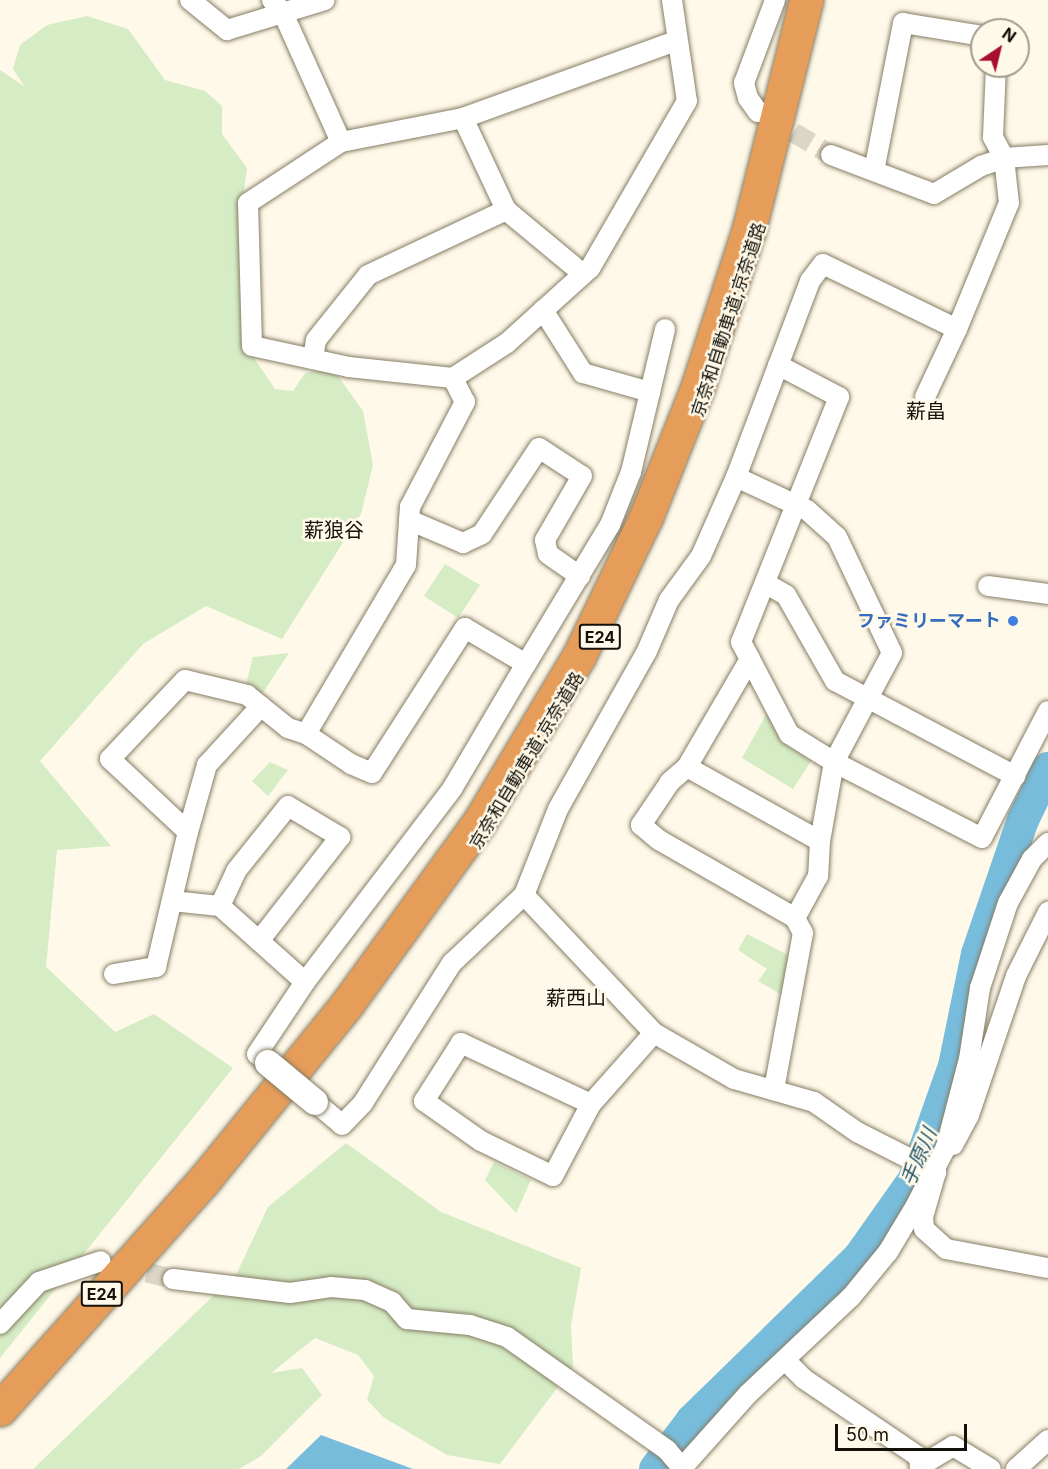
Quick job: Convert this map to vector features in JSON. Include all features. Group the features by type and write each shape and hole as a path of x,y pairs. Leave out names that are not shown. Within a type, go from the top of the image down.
{"highway":[{"name":"京奈和自動車道;京奈道路","path":"0,1409 204,1180 418,912 523,754 579,656 646,517 697,389 749,229 806,0"},
{"name":"京奈和自動車道;京奈道路","path":"204,1180 265,1119 428,918 532,759 588,661 659,512 726,335 776,172 817,0"}],"street":[{"path":"190,0 227,30 278,7 326,0"},
{"path":"672,0 676,41 687,101 584,274 507,343 453,378 349,367 252,346 248,203 342,142 463,118 676,41"},
{"path":"758,111 748,98 744,83 775,0"},
{"path":"278,7 342,142"},
{"path":"874,171 903,23 970,34"},
{"path":"925,397 957,329 1009,203 1004,158 993,138 996,78"},
{"path":"463,118 506,210 584,274"},
{"path":"831,155 934,194 981,166 1004,158 1048,155"},
{"path":"313,359 316,340 368,275 506,210"},
{"path":"665,329 631,472 610,525 452,789 305,982 257,1054 342,1125 363,1103 452,963 524,895 558,809 647,651 669,600 701,556 736,477 810,281 823,264 957,329"},
{"path":"543,310 584,373 650,392"},
{"path":"778,365 839,397 741,642 789,734 834,762 982,838 1048,711"},
{"path":"306,734 406,565 410,507 465,402 453,378"},
{"path":"409,520 463,543 482,534 539,448 582,476 545,540 548,554 580,576"},
{"path":"736,477 796,505 837,537 892,653 834,762 820,841 819,876 795,918"},
{"path":"765,583 786,595 835,681 1015,776"},
{"path":"987,586 1048,594"},
{"path":"188,832 110,759 185,680 247,695 288,728 306,734 351,764 372,773 465,628 526,664"},
{"path":"750,659 687,767 670,782 641,825 659,840 795,918 803,933 774,1090"},
{"path":"114,974 156,967 188,832 207,765 261,706"},
{"path":"687,767 820,841"},
{"path":"220,906 236,871 288,806 340,837 259,940"},
{"path":"1048,843 1032,859 1008,903 980,987 969,1059 936,1165 923,1216 924,1229 946,1249 1048,1268"},
{"path":"524,895 654,1033 734,1079 814,1102 858,1132 898,1152 936,1165"},
{"path":"172,901 220,906 305,982"},
{"path":"173,1279 290,1293 331,1287 365,1290 392,1302 407,1319 470,1325 507,1336 668,1450 681,1469 748,1394 851,1297 888,1252 936,1165 959,1138 1016,976 1048,912"},
{"path":"591,1104 461,1043 424,1101 481,1141 553,1176 591,1104 654,1033"},
{"path":"0,1324 39,1282 101,1261"},
{"path":"785,1360 804,1379 920,1465 953,1446 991,1469"},
{"path":"1016,1469 1048,1440"}],"green space":[{"path":"87,16 128,29 165,80 205,91 222,106 222,134 247,168 240,219 241,339 275,389 293,391 305,373 325,370 338,376 363,411 373,465 361,514 282,639 206,606 143,644 40,761 111,846 57,850 46,967 115,1032 154,1014 233,1068 0,1358 0,70 25,87 13,69 20,45 47,25"},
{"path":"445,564 480,585 458,618 424,596"},
{"path":"289,653 258,700 244,692 253,657"},
{"path":"767,713 783,743 811,761 793,789 742,758"},
{"path":"270,762 288,770 268,796 252,781"},
{"path":"747,934 790,956 782,995 758,981 767,969 738,950"},
{"path":"346,1143 441,1212 581,1268 571,1325 573,1367 500,1464 447,1455 383,1417 367,1400 374,1376 358,1355 315,1338 271,1373 302,1368 322,1395 261,1456 239,1469 33,1469 237,1273 268,1207"},
{"path":"494,1162 531,1180 516,1213 485,1180"}],"water":[{"path":"321,1435 413,1469 286,1469"}],"waterway":[{"name":"手原川","path":"655,1469 692,1420 859,1257 914,1179 954,1066 977,954 1023,820 1048,768"}],"tunnel":[{"path":"768,117 831,155"},
{"path":"118,1265 173,1279"}],"place":[{"name":"ファミリーマート","path":"1013,621"}],"district":[{"name":"薪畠","path":"926,411"},
{"name":"薪狼谷","path":"334,530"},
{"name":"薪西山","path":"576,998"}]}
